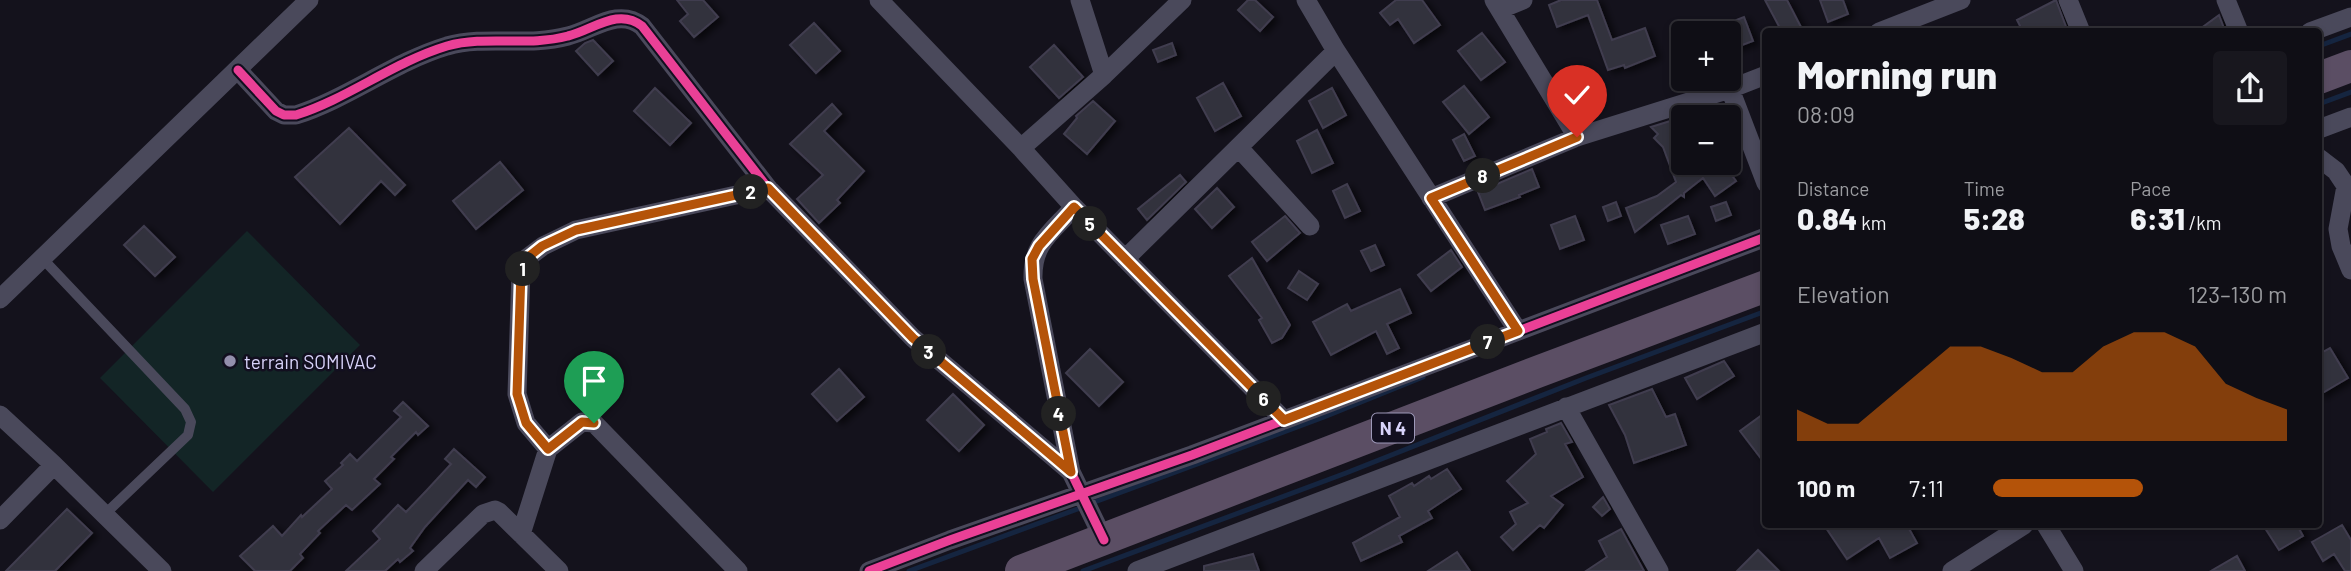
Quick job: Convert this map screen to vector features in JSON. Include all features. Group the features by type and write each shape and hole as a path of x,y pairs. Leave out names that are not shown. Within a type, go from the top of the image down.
{"highway":[{"path":"2322,77 2351,66"},
{"name":"N 4","path":"1021,571 1762,288"}],"street":[{"path":"0,299 309,0"},
{"path":"879,0 1074,207 1284,420"},
{"path":"1080,0 1104,75"},
{"path":"1021,148 1104,75 1182,0"},
{"path":"1306,0 1336,51 1518,331"},
{"path":"1523,0 1497,4 1577,137"},
{"path":"1885,28 1914,8 1961,0"},
{"path":"2068,0 2079,28"},
{"path":"2226,0 2237,28"},
{"path":"238,70 276,111 284,115 296,115 444,47 472,40 535,43 570,36 621,16 635,20 768,188 913,338 1071,472"},
{"path":"2321,28 2351,17"},
{"path":"1125,259 1240,149 1336,51"},
{"path":"1741,85 1762,77"},
{"path":"1431,198 1577,137 1724,91"},
{"path":"1731,91 1762,173"},
{"path":"2322,128 2351,117"},
{"path":"1240,149 1310,226"},
{"path":"2322,160 2336,172 2346,186 2338,229 2341,246 2351,270"},
{"path":"548,449 526,423 517,394 521,271 527,258 542,246 576,230 768,188"},
{"path":"1074,207 1039,246 1032,259 1033,279 1071,472 1104,540"},
{"path":"869,571 950,540 1086,502 1284,420 1762,239"},
{"path":"1137,571 1762,334"},
{"path":"1566,407 1659,571"},
{"path":"0,415 162,571"},
{"path":"521,534 548,449 582,422 594,423 738,571"},
{"path":"0,520 54,465"},
{"path":"424,571 486,513 495,510 559,571"},
{"path":"1952,571 2019,528"},
{"path":"2048,528 2074,571"}],"lane":[{"path":"41,258 185,409 191,422 188,435 104,515"}],"shaded area":[{"name":"terrain SOMIVAC","path":"247,231 360,345 213,492 100,378"}],"building":[{"path":"677,0 703,0 718,17 694,37 680,21 688,14"},
{"path":"1248,0 1255,0 1273,17 1260,31 1238,10"},
{"path":"1396,0 1422,0 1440,25 1414,43 1398,19 1390,25 1380,13"},
{"path":"1561,0 1597,0 1612,40 1645,28 1655,56 1625,68 1624,65 1608,70 1588,15 1557,27 1549,5"},
{"path":"1765,0 1787,0 1801,27 1780,28"},
{"path":"1820,0 1843,0 1848,14 1828,22"},
{"path":"2056,0 2066,28 2021,28 2017,20"},
{"path":"2219,15 2224,28 2201,28"},
{"path":"1744,17 1753,41 1741,46 1741,21 1734,21"},
{"path":"814,23 840,51 816,73 790,45"},
{"path":"1482,33 1505,62 1481,80 1458,51"},
{"path":"593,40 613,61 598,75 576,51"},
{"path":"1172,43 1176,55 1158,62 1153,50"},
{"path":"1054,45 1083,77 1059,98 1030,67"},
{"path":"1223,83 1241,116 1215,131 1197,98"},
{"path":"1464,86 1489,117 1469,134 1443,102"},
{"path":"655,88 691,123 670,145 634,111"},
{"path":"1332,88 1346,115 1323,128 1309,101"},
{"path":"1093,101 1115,121 1087,154 1064,134 1076,116"},
{"path":"832,104 841,114 824,131 864,171 837,200 840,203 819,223 797,199 823,175 790,144"},
{"path":"1671,121 1671,169 1663,147 1654,138 1658,134 1651,127"},
{"path":"349,128 405,185 395,195 381,181 340,224 295,177"},
{"path":"1317,130 1333,163 1312,173 1297,141"},
{"path":"1464,134 1475,156 1464,161 1453,140"},
{"path":"500,162 523,190 476,229 453,201"},
{"path":"1532,169 1539,187 1485,210 1478,192"},
{"path":"1180,175 1186,182 1147,220 1138,209"},
{"path":"1673,175 1732,175 1736,181 1715,196 1703,178 1684,193 1684,197 1681,195 1635,232 1626,208 1657,196 1676,182"},
{"path":"1347,184 1360,211 1345,218 1333,191"},
{"path":"1217,188 1234,207 1212,228 1195,209"},
{"path":"1616,202 1621,216 1608,221 1603,207"},
{"path":"1726,202 1731,215 1716,221 1711,207"},
{"path":"1285,216 1300,233 1267,261 1252,242"},
{"path":"1575,216 1584,240 1560,249 1551,225"},
{"path":"1688,216 1695,234 1668,244 1661,225"},
{"path":"144,226 175,257 155,276 124,245"},
{"path":"1375,245 1384,265 1371,271 1361,251"},
{"path":"1451,250 1462,267 1431,291 1418,275"},
{"path":"1252,258 1290,325 1282,338 1272,343 1259,320 1262,318 1229,276"},
{"path":"1299,271 1318,284 1307,300 1288,288"},
{"path":"1400,289 1411,313 1387,324 1399,348 1387,354 1376,331 1331,355 1313,322 1347,304 1351,311"},
{"path":"2330,348 2348,378 2322,393 2322,352"},
{"path":"1090,349 1123,382 1099,406 1066,373"},
{"path":"1724,361 1734,376 1697,399 1685,378"},
{"path":"839,369 864,397 837,421 812,394"},
{"path":"1652,389 1666,417 1675,414 1686,445 1634,463 1625,435 1609,405"},
{"path":"953,394 984,425 959,451 927,420"},
{"path":"403,402 428,426 418,435 416,432 391,457 394,459 374,479 380,484 352,510 346,505 318,531 320,533 300,554 303,558 290,571 255,571 240,556 273,526 282,536 301,515 302,517 332,489 325,481 343,465 341,463 350,454 357,461 401,417 394,411"},
{"path":"1762,415 1762,460 1740,431"},
{"path":"1561,423 1572,442 1565,444 1583,477 1551,496 1563,505 1544,528 1540,525 1513,550 1501,537 1516,524 1510,512 1528,503 1507,481 1536,454 1530,439"},
{"path":"454,449 485,477 476,487 468,480 425,527 410,548 413,551 400,562 398,559 385,571 346,571 380,539 373,531 398,505 406,512 451,464 445,459"},
{"path":"1447,469 1461,489 1428,511 1432,518 1399,536 1402,542 1361,561 1353,543 1400,517 1389,496 1412,483 1414,486 1429,476 1431,479"},
{"path":"1603,497 1610,509 1602,516 1593,507"},
{"path":"67,509 92,533 55,571 6,571"},
{"path":"2342,525 2351,540 2351,571 2345,571 2334,554 2323,561 2312,542"},
{"path":"1826,528 1909,528 1917,543 1890,558 1879,538 1847,559"},
{"path":"2265,528 2299,528 2303,536 2279,550"},
{"path":"1621,529 1644,571 1586,571 1607,557 1599,541"},
{"path":"1758,550 1779,571 1737,571"},
{"path":"1457,552 1470,571 1428,571"},
{"path":"1253,554 1259,571 1204,571 1204,566"},
{"path":"2237,556 2245,571 2211,571"}],"waterway":[{"path":"2322,45 2351,34"},
{"path":"2322,103 2351,92"},
{"path":"1083,571 1762,312"},
{"path":"1092,503 1324,417 1423,377"},
{"path":"909,571 1083,507"}],"cycle path":[{"path":"238,70 276,111 284,115 296,115 334,100 408,61 447,46 477,41 553,39 615,19 633,21 642,26 768,188 913,338 1071,472 1104,540"},
{"path":"869,571 1192,455 1762,239"}],"place":[{"name":"terrain SOMIVAC","path":"230,361"}],"route":[{"path":"594,423 587,420 582,422 548,449 526,423 517,394 521,271 527,258 542,246 576,230 768,188 913,338 1071,472 1033,279 1032,259 1039,246 1074,207 1284,420 1518,331 1431,198 1577,137"}]}
